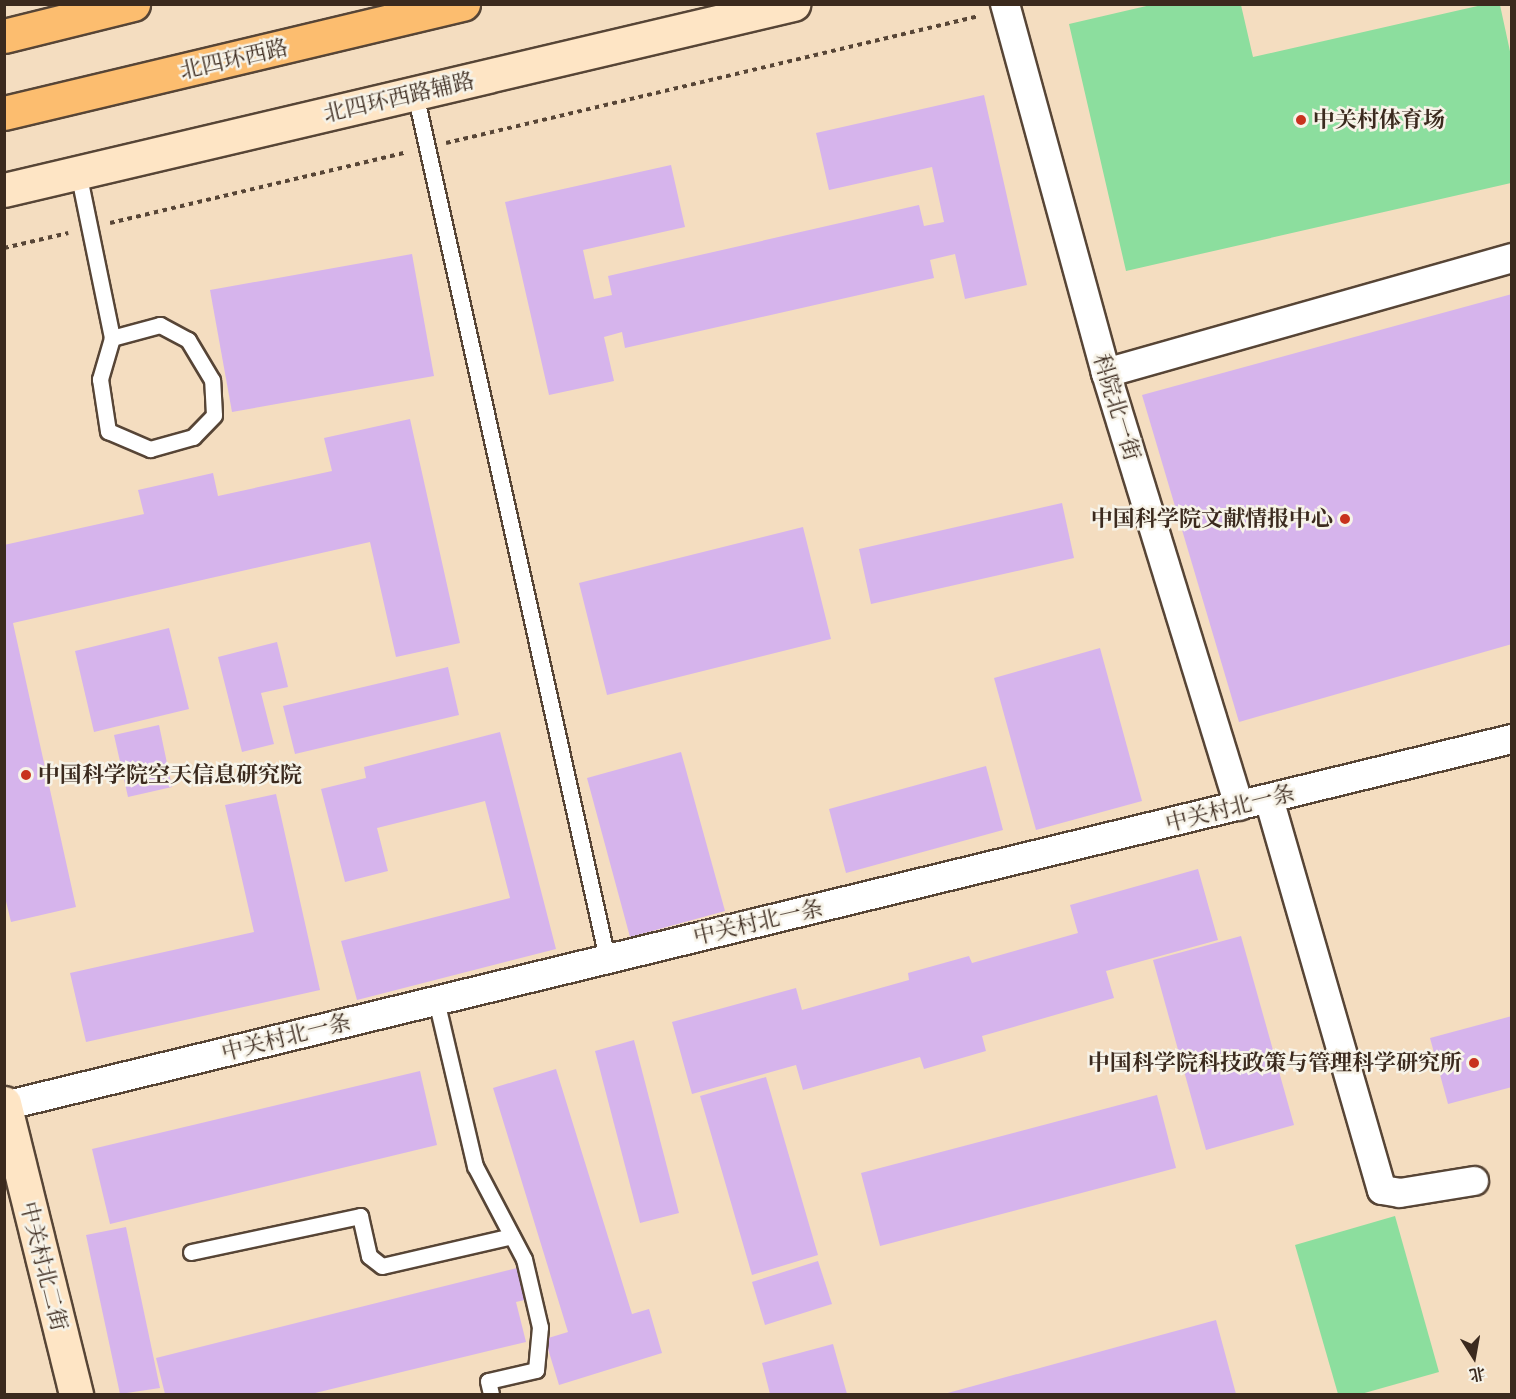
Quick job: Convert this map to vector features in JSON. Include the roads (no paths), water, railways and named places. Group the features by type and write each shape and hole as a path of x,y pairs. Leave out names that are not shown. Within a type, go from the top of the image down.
{"highway":[{"path":"4,36 133,4"},
{"name":"北四环西路","path":"4,113 463,4"}],"street":[{"name":"北四环西路辅路","path":"4,190 793,4"},
{"name":"科院北一街","path":"1006,7 1106,372 1239,806"},
{"path":"1106,372 1512,258"},
{"name":"中关村北一条","path":"5,1105 1512,739"},
{"path":"1269,799 1382,1190 1400,1193 1474,1180"},
{"name":"中关村北二街","path":"5,1105 76,1395"}],"lane":[{"path":"415,93 607,958"},
{"path":"78,172 112,338 100,379 108,431 150,449 193,437 214,415 212,380 188,340 160,325 112,338"},
{"path":"436,1000 476,1166 524,1259 540,1327 536,1370 488,1381 491,1395"},
{"path":"191,1252 360,1216 369,1256 382,1266 512,1236"}],"place":[{"name":"中关村体育场","path":"1301,120"},
{"name":"中国科学院文献情报中心","path":"1345,519"},
{"name":"中国科学院空天信息研究院","path":"26,775"},
{"name":"中国科学院科技政策与管理科学研究所","path":"1474,1063"}]}
